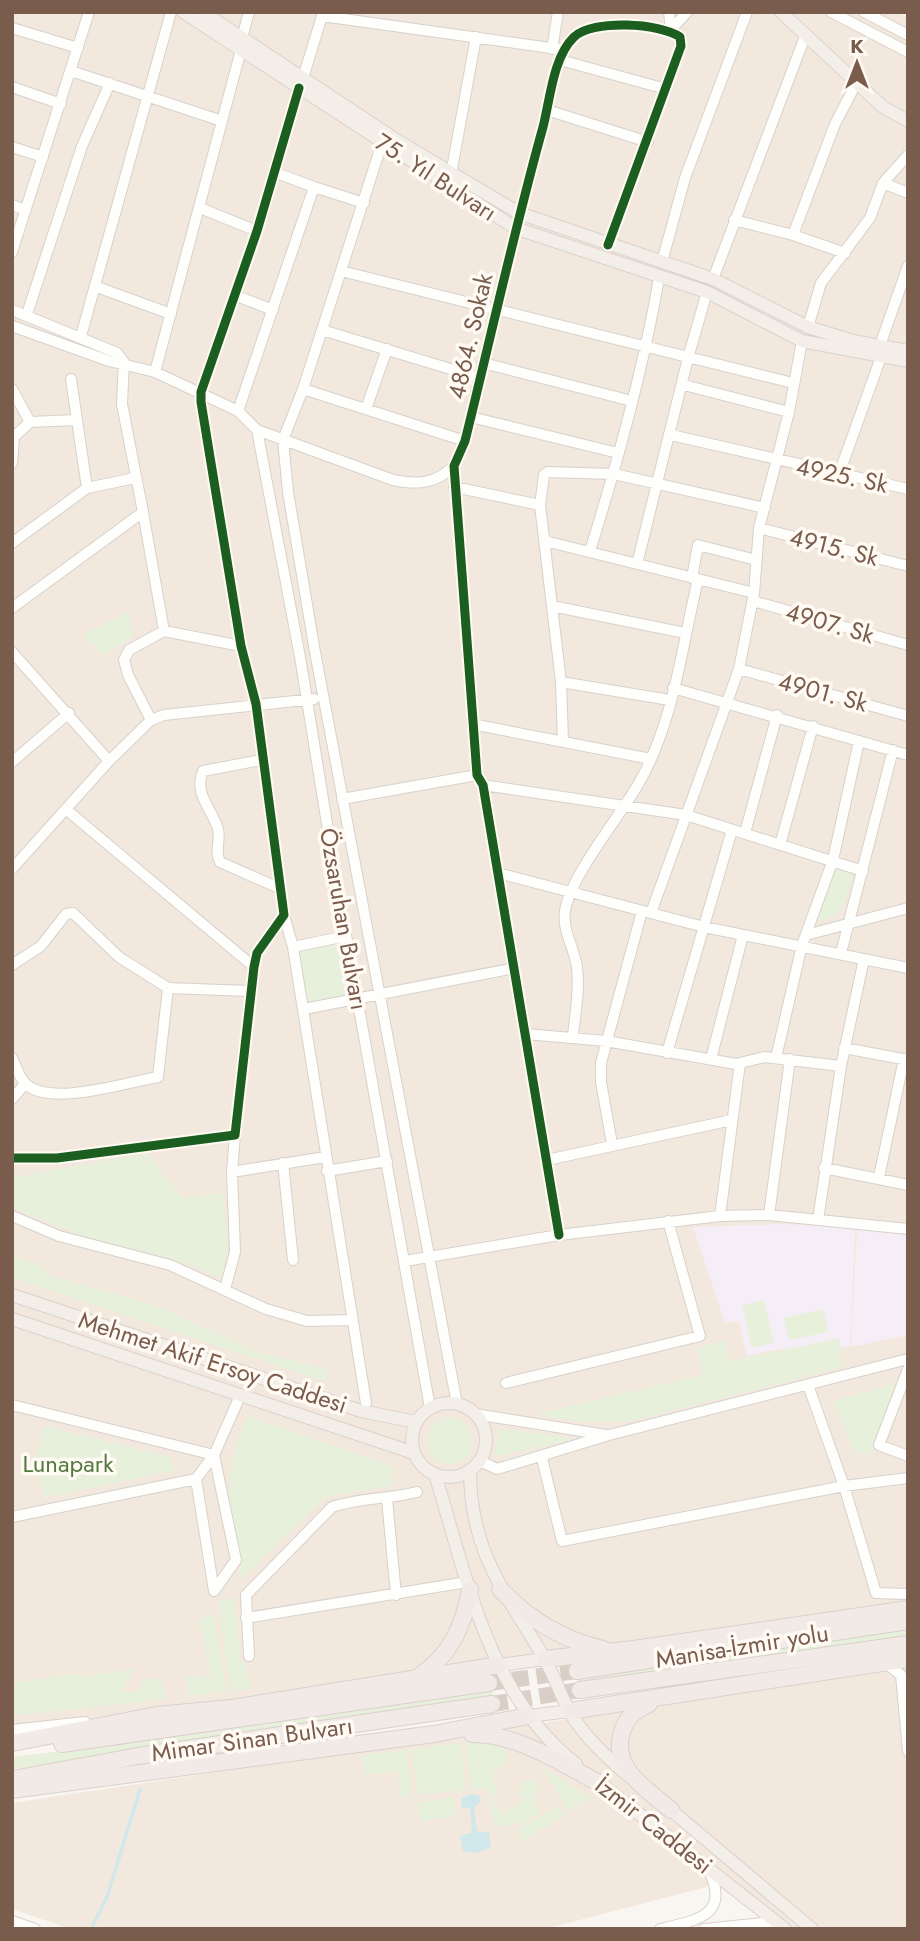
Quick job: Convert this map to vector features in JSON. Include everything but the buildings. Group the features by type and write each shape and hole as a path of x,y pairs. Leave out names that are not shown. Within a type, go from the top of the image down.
{"highway":[{"path":"407,1682 436,1664 449,1648 460,1630 468,1586"},
{"path":"500,1589 532,1618 563,1635 606,1649 634,1649"},
{"path":"908,1609 634,1649 569,1667 578,1710 908,1659"},
{"name":"Manisa-İzmir yolu","path":"575,1664 908,1621"},
{"path":"580,1690 908,1644"},
{"path":"545,1659 575,1664"},
{"path":"12,1743 158,1715 407,1682 499,1665"},
{"name":"Mimar Sinan Bulvarı","path":"12,1750 489,1683"},
{"path":"662,1697 629,1716 619,1744 621,1758 628,1772 671,1810"},
{"name":"Mimar Sinan Bulvarı","path":"12,1779 138,1756 492,1704"},
{"path":"12,1790 434,1734 528,1716"},
{"path":"434,1734 492,1734 558,1761 601,1784"}],"main road":[{"name":"75. Yıl Bulvarı","path":"183,12 242,44 301,83 519,214 713,279 808,327 908,361"},
{"name":"75. Yıl Bulvarı","path":"203,12 242,44"},
{"path":"781,12 883,107 908,121"},
{"name":"75. Yıl Bulvarı","path":"301,83 382,143 516,228 659,278 708,292 802,341 880,352 908,351"},
{"name":"Mehmet Akif Ersoy Caddesi","path":"12,1295 361,1411 416,1422"},
{"name":"Mehmet Akif Ersoy Caddesi","path":"12,1319 414,1453"},
{"path":"435,1474 468,1586 499,1665 545,1659 489,1568 475,1522 475,1466 485,1445 485,1433 475,1414 457,1404 430,1408 416,1422 412,1443 414,1453 419,1462 435,1474 454,1476 475,1466"},
{"name":"İzmir Caddesi","path":"545,1659 618,1767 812,1929"},
{"name":"İzmir Caddesi","path":"499,1665 528,1716 562,1753 784,1928"},
{"path":"528,1716 578,1710"}],"street":[{"path":"12,252 89,12"},
{"path":"82,336 171,12"},
{"path":"155,372 200,208 249,12"},
{"path":"552,49 558,12"},
{"path":"669,12 671,30"},
{"path":"671,30 687,12"},
{"path":"662,262 685,178 747,12"},
{"path":"831,12 908,52"},
{"path":"864,12 908,35"},
{"path":"366,1403 327,1171 304,1009 293,947 284,915 261,760 256,704 242,646 201,392 257,231 322,16 552,49 562,55 666,89"},
{"path":"562,55 574,37 590,27 628,25 671,30 680,37 681,46 648,142 608,245"},
{"path":"12,28 78,47"},
{"path":"713,279 806,34"},
{"path":"451,174 476,37"},
{"name":"4864. Sokak","path":"454,466 465,441 519,214 562,55"},
{"path":"71,71 222,121"},
{"path":"793,235 835,124 857,82"},
{"path":"27,314 82,146 110,83"},
{"path":"12,87 61,104"},
{"path":"547,110 648,142"},
{"path":"283,440 303,389 382,143"},
{"path":"12,146 43,157"},
{"path":"808,327 821,283 870,218 883,183 908,155"},
{"path":"274,172 364,203"},
{"path":"883,183 908,193"},
{"path":"238,411 314,187"},
{"path":"12,205 26,209"},
{"path":"200,208 257,231"},
{"path":"734,220 793,235 845,253"},
{"path":"839,474 907,269"},
{"path":"341,271 793,383"},
{"path":"590,551 614,474 647,348 659,278"},
{"path":"97,287 171,314"},
{"path":"638,564 684,385 688,358 708,292"},
{"path":"234,295 273,310"},
{"path":"12,310 82,336 117,353 124,362 122,404 164,631"},
{"path":"12,326 108,361 124,362 155,372 238,411 257,430 393,480 417,484 439,478 454,466"},
{"path":"322,330 480,378"},
{"path":"612,1144 601,1082 606,1041 646,912 686,815 739,669 754,597 760,528 789,412 802,341"},
{"path":"366,409 387,349"},
{"path":"484,363 632,401"},
{"path":"71,379 87,488"},
{"path":"684,385 789,412"},
{"path":"12,389 30,422"},
{"path":"303,389 465,441"},
{"path":"471,417 618,453"},
{"path":"12,463 13,437 30,422 77,420"},
{"name":"Özsaruhan Bulvarı","path":"257,430 307,700 430,1408"},
{"name":"4925. Sk","path":"671,435 908,489"},
{"name":"Özsaruhan Bulvarı","path":"283,440 288,492 342,799 427,1259 457,1404"},
{"path":"454,466 472,724 559,1235"},
{"path":"563,742 561,682 540,505 541,482 548,472 614,474 765,508"},
{"path":"12,543 87,488 135,478"},
{"path":"454,487 540,505"},
{"path":"12,608 143,512"},
{"name":"4915. Sk","path":"760,528 908,566"},
{"name":"4907. Sk","path":"545,541 695,579 908,645"},
{"path":"573,1037 577,968 565,927 565,911 571,893 622,806 639,784 651,758 673,688 695,579 698,545 756,560"},
{"path":"552,606 685,633"},
{"path":"150,720 128,675 124,660 129,650 164,631 242,646"},
{"path":"12,652 109,761"},
{"name":"4901. Sk","path":"739,669 908,716"},
{"path":"561,682 670,700"},
{"path":"673,688 777,715 908,755"},
{"path":"12,869 68,811 109,761 150,720 164,715 324,699"},
{"path":"12,762 69,713"},
{"path":"745,833 777,715"},
{"path":"472,724 651,758"},
{"path":"780,845 813,726"},
{"path":"776,1058 804,940 832,860 859,741"},
{"path":"841,953 892,750"},
{"path":"261,760 203,771 200,786 218,828 216,854 220,862 281,889"},
{"path":"342,799 480,780 686,815 863,871"},
{"path":"68,811 254,967"},
{"path":"667,1053 732,830"},
{"path":"498,873 704,927 743,935 804,940 841,953 908,968"},
{"path":"804,940 908,908"},
{"path":"12,965 41,946 66,914 73,914 119,957 168,988 249,990"},
{"path":"225,1289 235,1252 232,1172 249,990 257,953 284,915"},
{"path":"711,1059 743,935"},
{"path":"293,947 346,936"},
{"path":"818,1220 844,1048 864,959"},
{"path":"304,1009 514,968"},
{"path":"12,1058 25,1084 43,1093 62,1095 158,1077 168,988"},
{"path":"526,1034 606,1041 740,1063 764,1057 841,1066"},
{"path":"844,1048 906,1060 879,1177"},
{"path":"769,1215 790,1059"},
{"path":"720,1216 740,1063"},
{"path":"12,1099 25,1084"},
{"path":"547,1160 732,1120"},
{"path":"12,1158 57,1158 235,1135"},
{"path":"232,1172 325,1157"},
{"path":"327,1171 387,1161"},
{"path":"283,1163 293,1260"},
{"path":"824,1168 908,1185"},
{"path":"405,1261 559,1235 720,1216 769,1215 908,1229"},
{"path":"12,1216 59,1236 170,1265 266,1309 307,1321 352,1320"},
{"path":"506,1383 700,1336 668,1221"},
{"path":"475,1466 496,1469 542,1458 609,1436 908,1359"},
{"path":"908,1368 878,1445 908,1456"},
{"path":"808,1385 844,1486 876,1593 908,1594"},
{"path":"12,1517 196,1479 214,1455 240,1395"},
{"path":"12,1405 214,1455"},
{"path":"475,1414 609,1436"},
{"path":"196,1479 214,1591 236,1560 214,1455"},
{"path":"542,1458 562,1541 844,1486 908,1478"},
{"path":"249,1656 246,1595 332,1507 347,1502 387,1499 417,1492"},
{"path":"387,1499 396,1595"},
{"path":"246,1618 468,1586"},
{"path":"886,1662 901,1675 908,1751"},
{"path":"12,1730 158,1715"},
{"path":"660,1929 692,1922 708,1913 716,1903 718,1892 706,1866"},
{"path":"12,1921 35,1929"},
{"path":"704,1929 763,1923 784,1928"}],"shaded area":[{"path":"12,12 898,12 908,18 908,1605 12,1734"},
{"path":"785,1224 855,1228 850,1347 778,1349 747,1356 739,1321 725,1323 693,1227"},
{"path":"857,1228 908,1235 908,1335 851,1347"},
{"path":"908,1668 908,1929 792,1929 733,1880 545,1929 71,1929 12,1909 12,1803"}],"green space":[{"path":"129,611 133,637 103,655 83,635"},
{"path":"834,868 854,872 846,899 833,916 814,923"},
{"path":"339,941 348,997 307,1004 298,951"},
{"path":"145,1153 182,1198 223,1193 228,1249 221,1277 175,1260 85,1237 12,1208 12,1178"},
{"path":"12,1257 38,1263 47,1275 161,1307 257,1352 328,1369 325,1381 12,1278"},
{"path":"764,1300 774,1343 752,1348 742,1305"},
{"path":"823,1309 828,1332 789,1340 784,1318"},
{"path":"839,1338 842,1367 628,1422 573,1421 536,1414 703,1375 697,1348 724,1341 730,1362"},
{"path":"895,1385 872,1453 855,1453 834,1401"},
{"path":"248,1416 394,1467 391,1486 325,1497 241,1579 229,1486 234,1455"},
{"path":"450,1418 466,1425 473,1441 466,1457 450,1464 434,1457 427,1441 434,1425"},
{"name":"Lunapark","path":"44,1426 170,1457 174,1470 43,1498 37,1457"},
{"path":"499,1428 571,1438 572,1440 495,1456"},
{"path":"234,1596 241,1662 245,1663 251,1689 231,1691 218,1603"},
{"path":"212,1606 227,1691 189,1696 185,1678 188,1675 211,1678 199,1617 207,1618 213,1613"},
{"path":"908,1630 908,1636 578,1685 577,1678"},
{"path":"135,1669 122,1690 134,1693 139,1691 143,1679 152,1678 163,1683 166,1699 12,1716 12,1683 79,1673 83,1677"},
{"path":"492,1690 493,1696 12,1769 12,1757 199,1734"},
{"path":"465,1742 492,1743 505,1748 507,1763 494,1772 493,1783 498,1791 490,1797 503,1814 525,1799 518,1792 525,1780 535,1779 538,1791 532,1798 540,1813 526,1822 495,1827 486,1788 471,1789"},
{"path":"461,1743 466,1790 418,1795 412,1749"},
{"path":"406,1750 412,1796 401,1797 397,1771 365,1775 362,1755"},
{"path":"541,1766 591,1798 569,1812"},
{"path":"453,1798 456,1816 421,1821 418,1803"},
{"path":"559,1806 565,1814 523,1842 518,1829"}],"water":[{"path":"472,1794 480,1796 481,1800 474,1808 477,1831 489,1833 491,1848 476,1853 463,1851 460,1836 472,1832 470,1808 462,1807 461,1798"}],"waterway":[{"path":"91,1929 107,1897 140,1789"}],"tunnel":[{"path":"489,1683 577,1671"},
{"path":"492,1704 580,1690"}],"cycle path":[{"path":"559,1235 483,785 477,775 454,466 465,441 553,79 561,56 574,37 596,27 643,26 670,32 680,37 681,46 608,245"},
{"path":"12,1158 57,1158 235,1135 257,953 284,915 256,704 241,646 201,392 257,231 299,88"}]}
